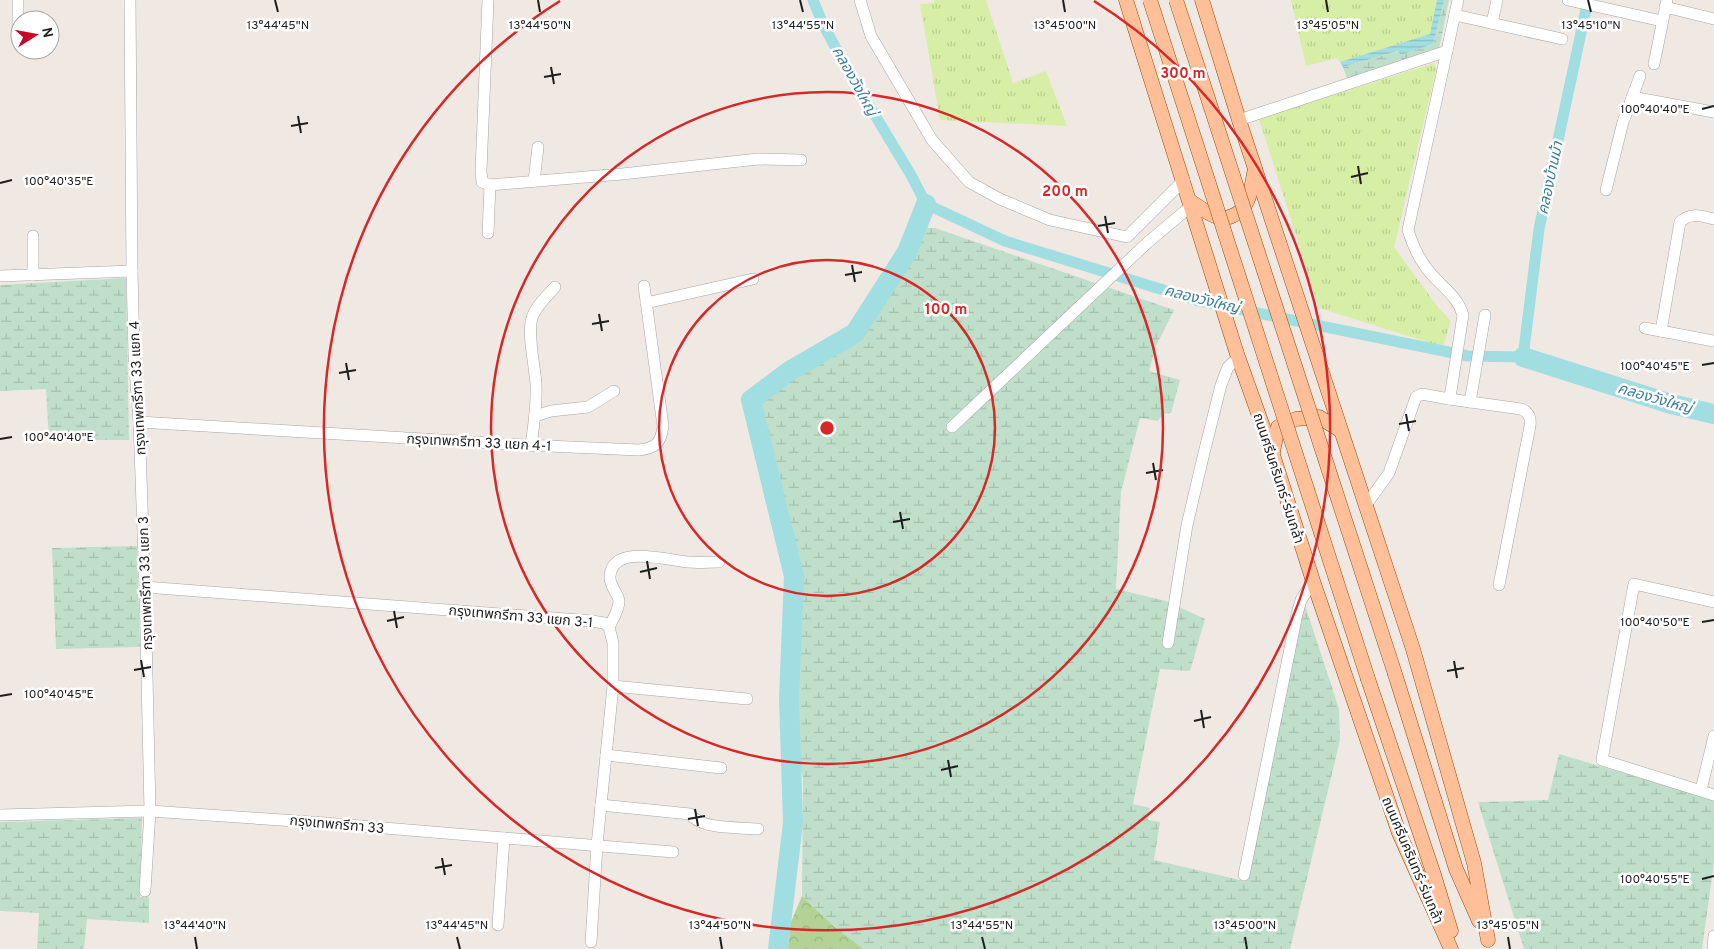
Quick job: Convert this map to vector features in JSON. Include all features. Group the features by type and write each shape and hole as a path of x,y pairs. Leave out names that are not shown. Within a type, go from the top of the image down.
{"main road":[{"name":"ถนนศรีนครินทร์-ร่มเกล้า","path":"1126,0 1238,355 1273,455 1313,581 1399,832 1451,949"},
{"name":"ถนนศรีนครินทร์-ร่มเกล้า","path":"1150,0 1368,679 1434,875 1456,949"},
{"path":"1176,0 1395,674 1456,869 1490,945"},
{"path":"1202,0 1239,120 1413,649 1472,854 1490,945"},
{"path":"1191,203 1217,218 1242,212 1247,204 1256,168"},
{"path":"1273,455 1278,427 1289,421 1319,417 1340,430"}],"street":[{"name":"กรุงเทพกรีฑา 33 แยก 4","path":"130,0 132,271 134,355 142,504"},
{"path":"488,0 482,182 490,185 758,160 801,160"},
{"path":"860,0 871,36 932,140 969,182 1000,199 1050,220 1127,237 1184,180"},
{"path":"1450,395 1463,315 1454,297 1434,277 1418,255 1408,230 1458,0"},
{"path":"1492,23 1496,0"},
{"path":"1568,0 1662,20"},
{"path":"1654,64 1666,4 1714,19"},
{"path":"1455,15 1562,39"},
{"path":"1239,120 1447,51"},
{"path":"1606,190 1623,122 1640,76"},
{"path":"1632,96 1714,112"},
{"path":"534,181 538,147"},
{"path":"488,233 490,185"},
{"path":"952,427 1191,203"},
{"path":"1662,331 1680,222 1693,215 1714,219"},
{"path":"33,236 33,275"},
{"path":"0,276 132,271"},
{"path":"646,303 753,279"},
{"name":"กรุงเทพกรีฑา 33 แยก 4-1","path":"139,422 531,445 638,450 650,448 662,437 663,426 644,286"},
{"path":"531,445 535,416 536,384 531,338 532,318 555,287"},
{"path":"1470,397 1484,320"},
{"path":"1645,328 1714,341"},
{"path":"1168,643 1186,525 1221,385 1228,367 1238,355"},
{"path":"535,416 551,411 588,407 614,390"},
{"path":"1366,505 1389,473 1416,397 1422,394 1470,397 1526,410 1531,420 1499,586"},
{"name":"กรุงเทพกรีฑา 33 แยก 3","path":"142,504 150,811 145,891"},
{"path":"609,627 617,610 619,600 609,581 610,570 614,563 619,560 638,555 690,562 719,562"},
{"path":"1244,875 1297,614 1301,600 1313,581"},
{"path":"1714,602 1634,584 1602,760 1714,794"},
{"name":"กรุงเทพกรีฑา 33 แยก 3-1","path":"145,586 604,623 609,627 613,643 614,686 597,845 591,942"},
{"path":"614,686 747,699"},
{"path":"1701,790 1714,736"},
{"path":"606,755 721,768"},
{"path":"601,806 690,814 694,820 706,824 758,829"},
{"name":"กรุงเทพกรีฑา 33","path":"0,816 150,811 325,823 673,852"},
{"path":"498,925 504,838"},
{"path":"1712,949 1714,936"}],"green space":[{"path":"934,0 986,0 1013,83 1046,71 1067,126 940,120 920,4 934,3"},
{"path":"1291,0 1437,0 1431,34 1340,62 1337,58 1306,66"},
{"path":"1444,0 1449,0 1439,49 1347,79 1343,67 1399,51 1401,55 1433,44"},
{"path":"1434,63 1436,70 1394,247 1437,306 1451,321 1443,347 1319,308 1259,119"},
{"path":"926,228 935,228 1174,310 1156,346 1149,371 1180,380 1171,413 1163,414 1158,421 1140,418 1121,492 1116,589 1166,601 1205,619 1190,671 1160,669 1133,804 1150,808 1148,820 1160,822 1154,860 1247,880 1305,605 1339,709 1340,740 1290,949 864,949 835,927 802,896 803,778 795,745 796,601 799,561 758,411 758,400 838,352 864,334 903,275"},
{"path":"126,278 129,440 49,440 46,389 0,391 0,285"},
{"path":"137,546 140,647 56,649 52,548"},
{"path":"1559,754 1714,800 1714,863 1702,949 1524,949 1478,802 1548,800"},
{"path":"142,818 140,897 149,897 149,923 87,919 84,949 37,949 39,913 0,911 0,822"},
{"path":"802,896 835,927 864,949 788,949 791,922"}],"water":[{"path":"1437,0 1444,0 1433,44 1401,55 1398,51 1343,67 1340,62 1430,34"}],"waterway":[{"name":"คลองวังใหญ่","path":"813,0 844,64 911,175 926,204 1005,241 1199,301 1468,356 1523,357 1539,229 1588,0"},
{"path":"778,949 793,823 789,698 794,576 751,400 788,372 855,333 907,252 926,204"},
{"name":"คลองวังใหญ่","path":"1523,357 1671,404 1714,414"}],"water label":[{"name":"คลองบ้านม้า","path":"1550,178"}]}
